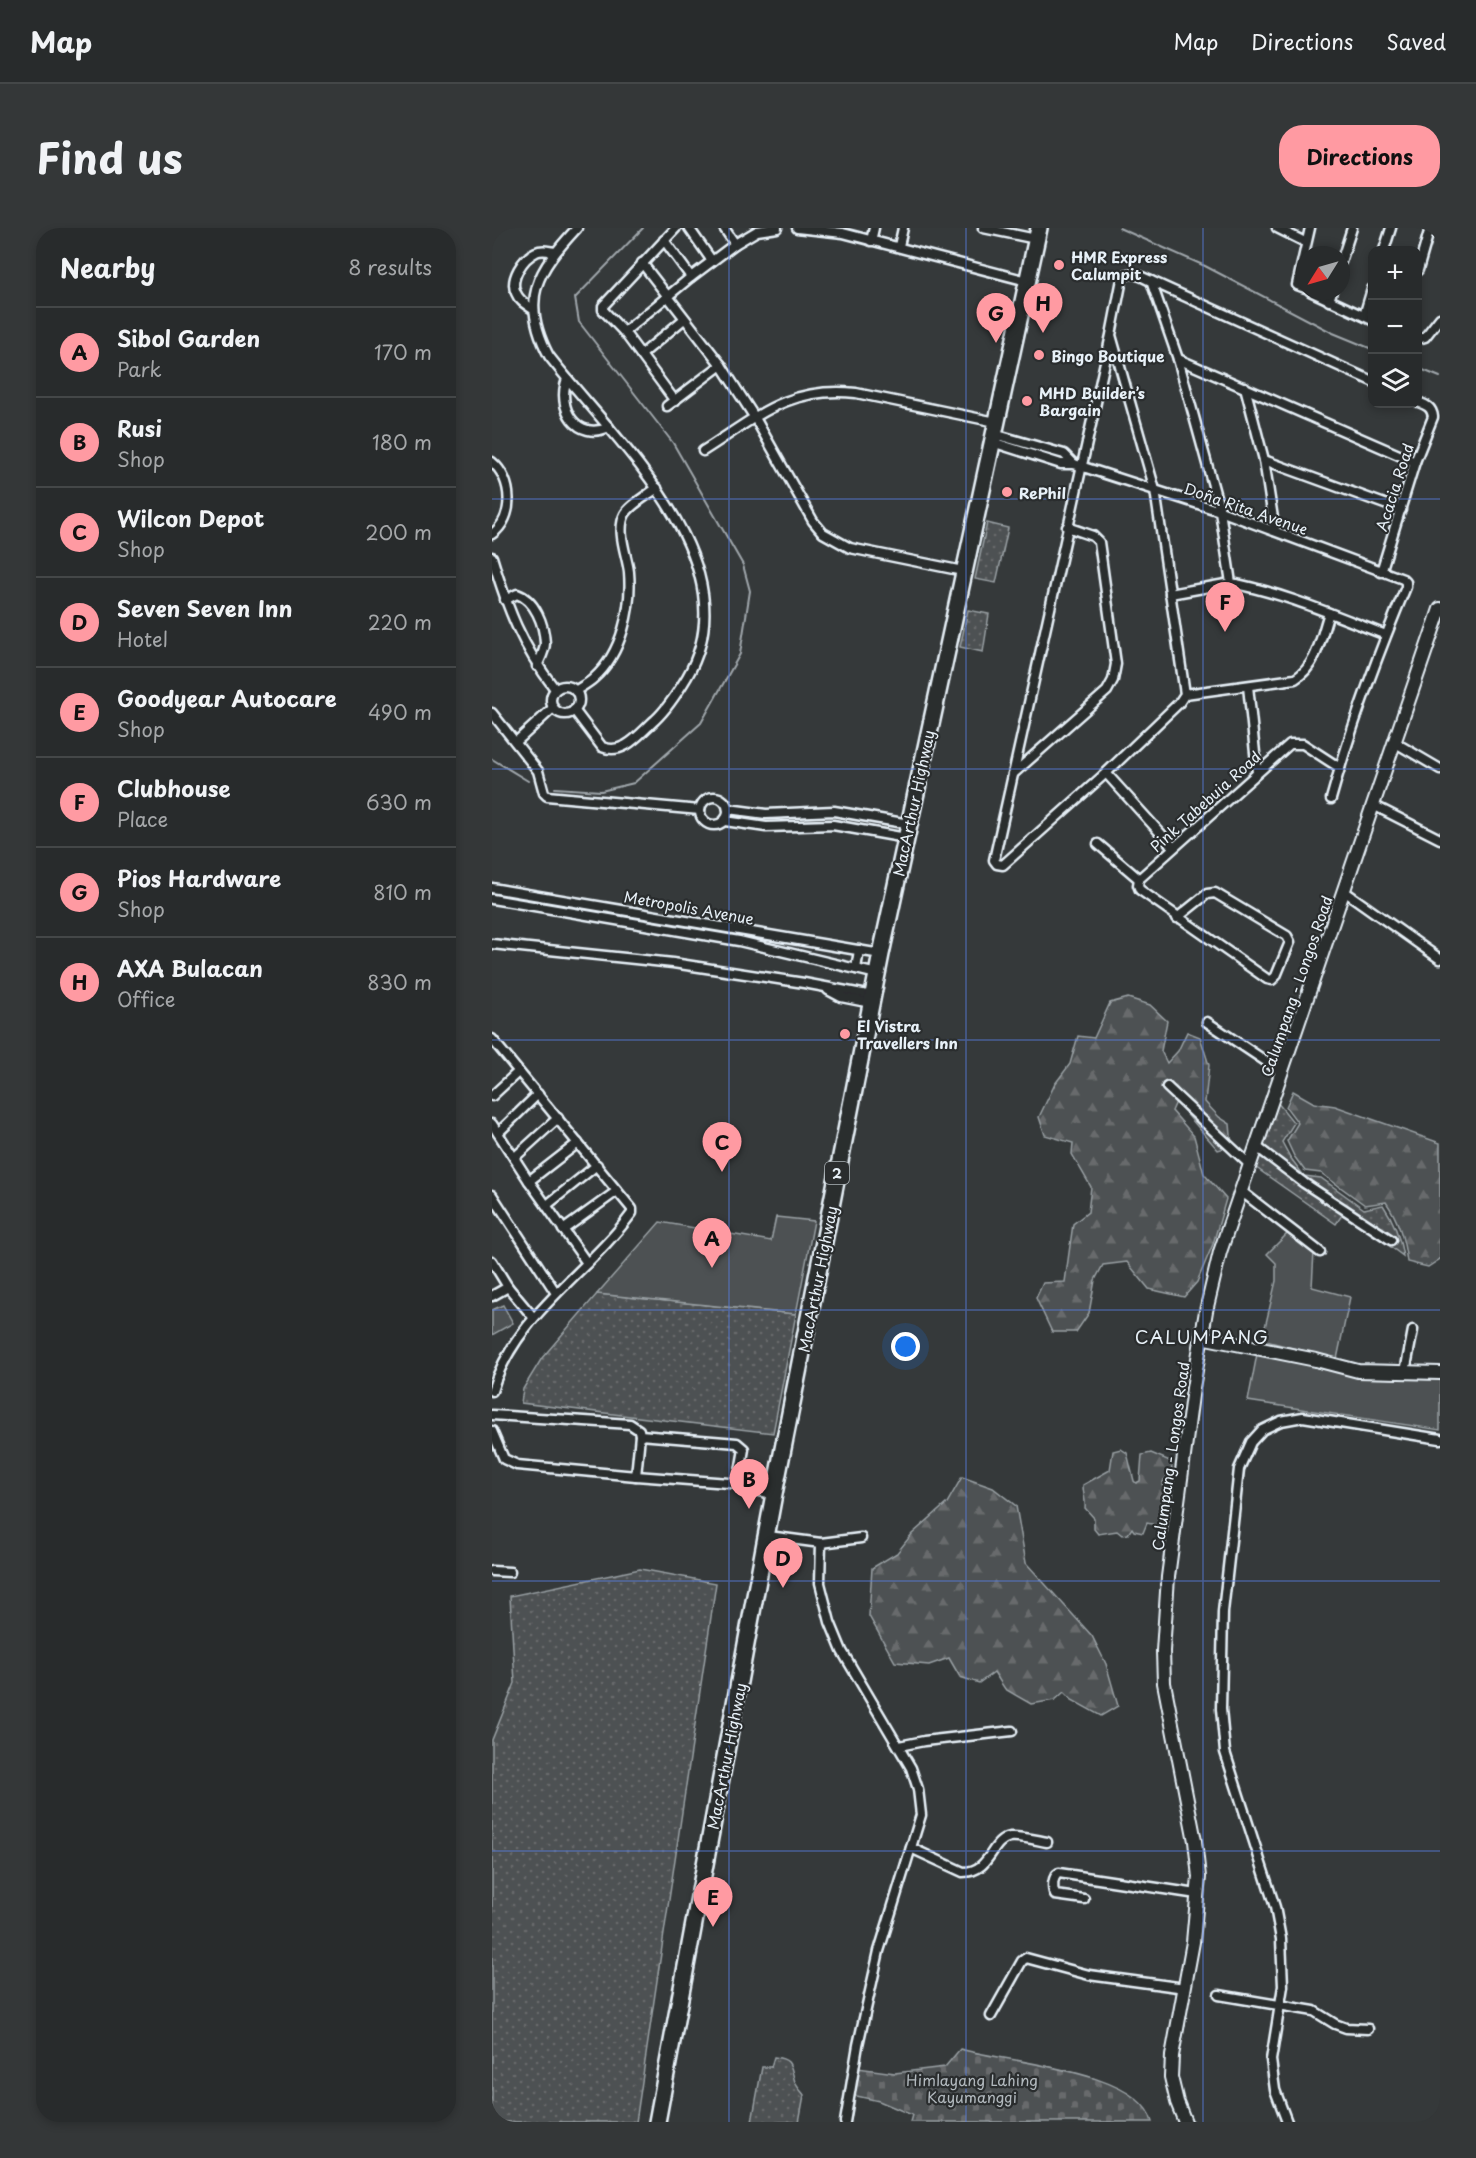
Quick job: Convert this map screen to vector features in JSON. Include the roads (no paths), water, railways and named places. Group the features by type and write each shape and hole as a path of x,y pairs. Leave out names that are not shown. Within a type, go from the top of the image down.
{"highway":[{"name":"MacArthur Highway","path":"657,2122 775,1489 881,954 1037,234"}],"street":[{"path":"574,710 602,747 616,750 624,747 661,714 694,666 703,636 705,612 703,591 681,525 657,488 609,427 567,380 543,344 538,331 534,310 538,282 555,252 577,228"},
{"path":"676,228 603,306 603,310 624,332 641,355 671,404 721,366"},
{"path":"689,228 712,261"},
{"path":"724,228 735,244"},
{"path":"624,332 735,244 759,229 777,228"},
{"path":"797,228 843,230 871,241 899,246 1027,281"},
{"path":"871,241 874,228"},
{"path":"899,246 903,228"},
{"path":"983,228 1037,234"},
{"path":"1277,228 1305,242"},
{"path":"1304,246 1310,228"},
{"path":"1346,246 1352,228"},
{"path":"1385,246 1391,228"},
{"path":"1422,256 1430,228"},
{"path":"664,240 691,277"},
{"path":"534,310 516,294 514,286 516,277 520,267 535,252 544,250 555,252"},
{"path":"642,263 721,366 754,418 813,521 823,533 850,548 963,571"},
{"path":"1111,335 1155,490 1185,694 1179,703 1106,773 1003,865 998,864 994,860 1067,527 1078,465 1125,274 1131,273 1151,281 1368,379"},
{"path":"1151,281 1178,359 1220,511 1232,582"},
{"path":"1329,301 1368,318"},
{"path":"1422,338 1440,318"},
{"path":"641,355 684,319"},
{"path":"1178,359 1416,462"},
{"path":"567,380 562,398 575,423 592,432 599,432 609,427"},
{"path":"1245,387 1264,460 1275,531"},
{"name":"Doña Rita Avenue","path":"703,450 783,401 816,392 856,393 1064,454 1078,465 1220,511 1402,579 1406,582 1407,587 1386,635"},
{"name":"Acacia Road","path":"1381,572 1416,462 1433,417 1432,411 1422,405"},
{"path":"1264,460 1401,510"},
{"path":"492,462 499,468 504,478 509,498 502,525 492,534"},
{"path":"575,691 594,678 610,658 624,627 630,599 622,521 626,511 657,488"},
{"path":"1012,774 1107,691 1115,673 1116,664 1099,542 1093,536 1067,527"},
{"path":"492,557 505,600 520,636 537,666 555,689"},
{"path":"1170,594 1232,582 1329,613 1386,635 1331,799"},
{"path":"505,600 517,594 524,597 539,617 545,643 537,666"},
{"name":"Calumpang - Longos Road","path":"1185,2122 1171,2077 1172,2056 1193,1942 1199,1877 1195,1841 1164,1683 1163,1651 1168,1577 1201,1337 1220,1251 1440,609"},
{"path":"1185,694 1295,679 1304,673 1311,663 1329,613"},
{"path":"565,686 575,691 579,702 574,710 570,713 561,713 553,708 550,699 555,689 565,686"},
{"path":"1248,686 1257,772"},
{"path":"516,742 553,708"},
{"path":"492,713 538,771 544,793 547,796 700,810"},
{"path":"1394,742 1440,769"},
{"name":"Pink Tabebuia Road","path":"1139,879 1290,744 1303,744 1340,768"},
{"path":"1106,773 1173,847"},
{"path":"713,797 723,800 728,809 728,817 720,825 710,825 703,820 700,810 705,800 713,797"},
{"path":"1373,805 1440,838"},
{"path":"728,809 766,814 834,811 908,831"},
{"path":"832,825 834,811"},
{"path":"725,822 766,827 832,825 908,831"},
{"path":"1098,844 1139,879 1140,890 1177,918 1267,980 1276,976 1290,942 1287,936 1215,893 1207,894 1177,918"},
{"name":"Metropolis Avenue","path":"492,888 881,954"},
{"path":"1344,891 1440,959"},
{"name":"Metropolis Avenue","path":"492,899 739,941 877,974"},
{"path":"492,944 673,963 823,987 872,999"},
{"path":"856,969 859,950"},
{"path":"1207,1022 1282,1072"},
{"path":"492,1039 495,1050 538,1094 632,1209 632,1213 587,1263 533,1317 498,1374 492,1391"},
{"path":"492,1095 518,1072"},
{"path":"1167,1087 1250,1166"},
{"path":"498,1133 538,1094"},
{"path":"514,1158 558,1118"},
{"path":"492,1124 587,1263"},
{"path":"529,1181 578,1143"},
{"path":"1257,1147 1304,1183 1391,1240"},
{"path":"547,1205 597,1165"},
{"path":"563,1230 617,1191"},
{"path":"1240,1191 1320,1252"},
{"path":"492,1195 556,1293"},
{"path":"492,1261 508,1287 533,1317"},
{"path":"492,1296 508,1287"},
{"path":"1404,1372 1413,1330"},
{"path":"1201,1337 1316,1360 1358,1371 1440,1373"},
{"path":"492,1415 630,1424 639,1430 640,1436 636,1476"},
{"path":"1287,2122 1275,2090 1271,2060 1283,1986 1275,1907 1225,1752 1221,1709 1223,1612 1239,1469 1251,1442 1262,1430 1281,1421 1303,1417 1440,1439"},
{"path":"492,1431 504,1458 510,1463 636,1476 740,1483 750,1480 775,1489"},
{"path":"640,1436 737,1443 744,1449 740,1483"},
{"path":"768,1536 821,1543 861,1538"},
{"path":"821,1543 820,1583 830,1622 846,1659 899,1746 915,1778 921,1815 879,1951 858,2045 845,2122"},
{"path":"492,1571 510,1572"},
{"path":"899,1746 1012,1731"},
{"path":"911,1848 963,1872 971,1872 980,1868 1005,1839 1011,1837 1047,1842"},
{"path":"1084,1899 1055,1895 1056,1875 1059,1873 1197,1894"},
{"path":"991,2016 1022,1961 1026,1958 1089,1975 1185,1988"},
{"path":"1219,1995 1314,2011 1346,2028 1368,2029"}],"waterway":[{"path":"555,788 601,791 634,783 701,723 740,654 750,591 743,565 673,443 579,322 575,298 643,228"},
{"path":"1119,228 1205,266 1333,333 1368,347"},
{"path":"1422,370 1440,377"},
{"path":"492,759 528,781"}],"place":[{"name":"HMR Express Calumpit","path":"1059,265"},
{"name":"AXA Bulacan","path":"1043,333"},
{"name":"Pios Hardware","path":"996,343"},
{"name":"Bingo Boutique","path":"1039,355"},
{"name":"MHD Builder’s Bargain","path":"1027,401"},
{"name":"RePhil","path":"1007,492"},
{"name":"Clubhouse","path":"1225,632"},
{"name":"El Vistra Travellers Inn","path":"845,1034"},
{"name":"Wilcon Depot","path":"722,1172"},
{"name":"Sibol Garden","path":"712,1268"},
{"name":"Rusi","path":"749,1509"},
{"name":"Seven Seven Inn","path":"783,1588"},
{"name":"Goodyear Autocare","path":"713,1927"}],"district":[{"name":"CALUMPANG","path":"1202,1336"}],"park label":[{"name":"Himlayang Lahing Kayumanggi","path":"972,2088"}]}
